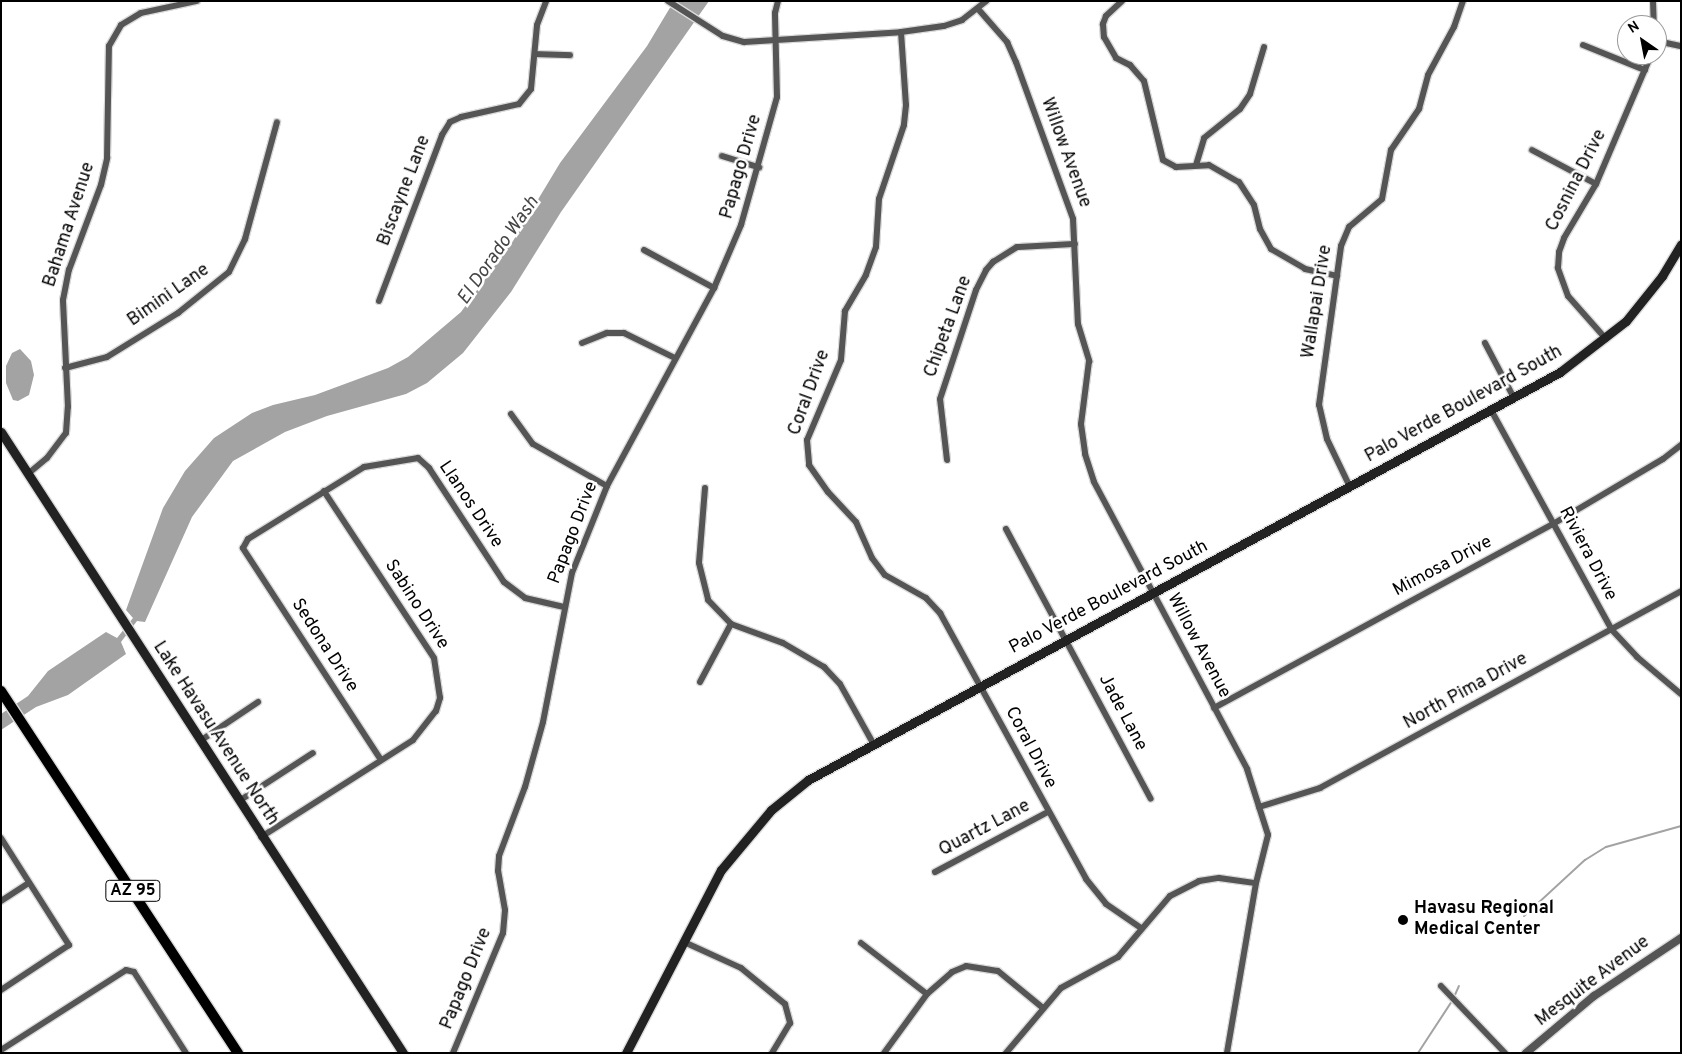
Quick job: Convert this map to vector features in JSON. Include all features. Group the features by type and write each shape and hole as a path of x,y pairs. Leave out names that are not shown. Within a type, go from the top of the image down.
{"highway":[{"name":"AZ 95","path":"1,691 238,1053"}],"main road":[{"name":"Palo Verde Boulevard South","path":"626,1053 721,870 771,810 808,780 873,743 1560,372 1606,339 1644,300 1681,244"},
{"name":"Lake Havasu Avenue North","path":"1,432 261,837 403,1053"}],"street":[{"name":"Bahama Avenue","path":"29,473 47,458 66,433 62,300 67,278 101,185 107,158 109,46 121,25 142,13 197,1"},
{"name":"Biscayne Lane","path":"379,301 446,128 461,116 505,108 523,101 531,89 536,54 537,25 546,1"},
{"path":"668,1 723,36 744,42 901,32 944,26 979,10 986,1"},
{"name":"Papago Drive","path":"453,1053 503,933 505,910 498,871 500,856 525,787 543,722 555,672 564,607 572,573 607,486 731,254 759,167 777,97 775,13 778,1"},
{"path":"1122,1 1103,24 1108,48 1144,80 1163,160 1176,167 1209,165 1239,182 1254,205 1265,239 1282,258 1305,269 1337,276"},
{"name":"Wallapai Drive","path":"1350,486 1327,439 1319,405 1343,237 1357,218 1382,199 1391,150 1419,109 1428,75 1454,27 1464,1"},
{"path":"1653,1 1654,15"},
{"name":"Willow Avenue","path":"979,10 1007,42 1016,62 1073,219 1078,324 1089,361 1081,424 1085,454 1094,482 1247,769 1268,835 1256,882 1227,1053"},
{"name":"Coral Drive","path":"901,32 906,105 904,125 879,199 876,247 866,275 844,311 841,360 820,403 807,440 806,450 816,478 856,522 872,558 885,575 926,598 940,613 1048,812 1095,892 1106,904 1142,928"},
{"path":"1667,43 1681,46"},
{"path":"1584,45 1645,70"},
{"path":"1196,165 1204,138 1240,109 1250,94 1264,47"},
{"path":"536,54 570,55"},
{"name":"Cosnina Drive","path":"1606,339 1576,308 1561,282 1558,268 1564,238 1596,184 1647,65"},
{"name":"Bimini Lane","path":"64,368 107,357 178,313 229,272 245,239 276,122"},
{"path":"1532,150 1596,184"},
{"path":"722,156 759,167"},
{"name":"Chipeta Lane","path":"947,460 940,399 976,290 986,270 993,262 1016,247 1075,244"},
{"path":"644,250 714,288"},
{"path":"582,342 607,333 624,333 675,358"},
{"path":"1485,343 1514,398"},
{"name":"Riviera Drive","path":"1491,410 1612,630 1637,657 1681,694"},
{"path":"512,414 533,444 607,486"},
{"name":"Mimosa Drive","path":"1214,708 1554,524 1663,459 1681,445"},
{"name":"Llanos Drive","path":"243,548 248,539 364,468 418,458 429,468 496,571 513,591 538,603 564,607"},
{"path":"705,488 698,563 700,580 708,600 731,624 783,643 824,667 840,684 873,743"},
{"name":"Sabino Drive","path":"261,837 413,740 436,711 440,698 438,667 324,491"},
{"name":"Jade Lane","path":"1006,529 1151,799"},
{"name":"Sedona Drive","path":"243,548 381,760"},
{"name":"North Pima Drive","path":"1259,807 1320,788 1681,591"},
{"path":"700,682 731,624"},
{"path":"200,741 258,702"},
{"path":"239,801 314,753"},
{"name":"Quartz Lane","path":"935,872 1048,812"},
{"path":"1,838 69,945 1,990"},
{"path":"1006,1053 1043,1008 1070,980 1118,957 1156,908 1184,886 1219,878 1256,882"},
{"path":"1,901 29,883"},
{"name":"Mesquite Avenue","path":"1526,1053 1594,996 1681,938"},
{"path":"684,942 741,968 785,1004 790,1023 772,1053"},
{"path":"861,943 927,994"},
{"path":"884,1053 927,994 952,972 966,966 980,966 998,971 1043,1008"},
{"path":"1,1050 119,972 134,972 186,1053"},
{"path":"1441,986 1505,1053"}],"shaded area":[{"path":"674,1 709,1 561,212 511,292 463,353 427,383 406,394 327,416 285,432 233,461 192,517 145,622 137,621 121,642 126,654 68,695 36,707 1,730 1,714 28,696 48,671 106,632 117,638 133,618 126,610 163,508 185,471 214,438 252,413 273,405 315,395 388,368 408,357 461,312 513,241 560,163 647,46"},
{"path":"20,349 31,361 34,375 29,395 18,401 13,400 6,383 6,366 12,353"}],"waterway":[{"path":"1524,916 1585,860 1606,847 1681,826"},
{"path":"1454,997 1459,986"},
{"path":"1418,1053 1452,1001"}],"place":[{"name":"Havasu Regional Medical Center","path":"1403,920"}],"water label":[{"name":"El Dorado Wash","path":"499,251"}]}
